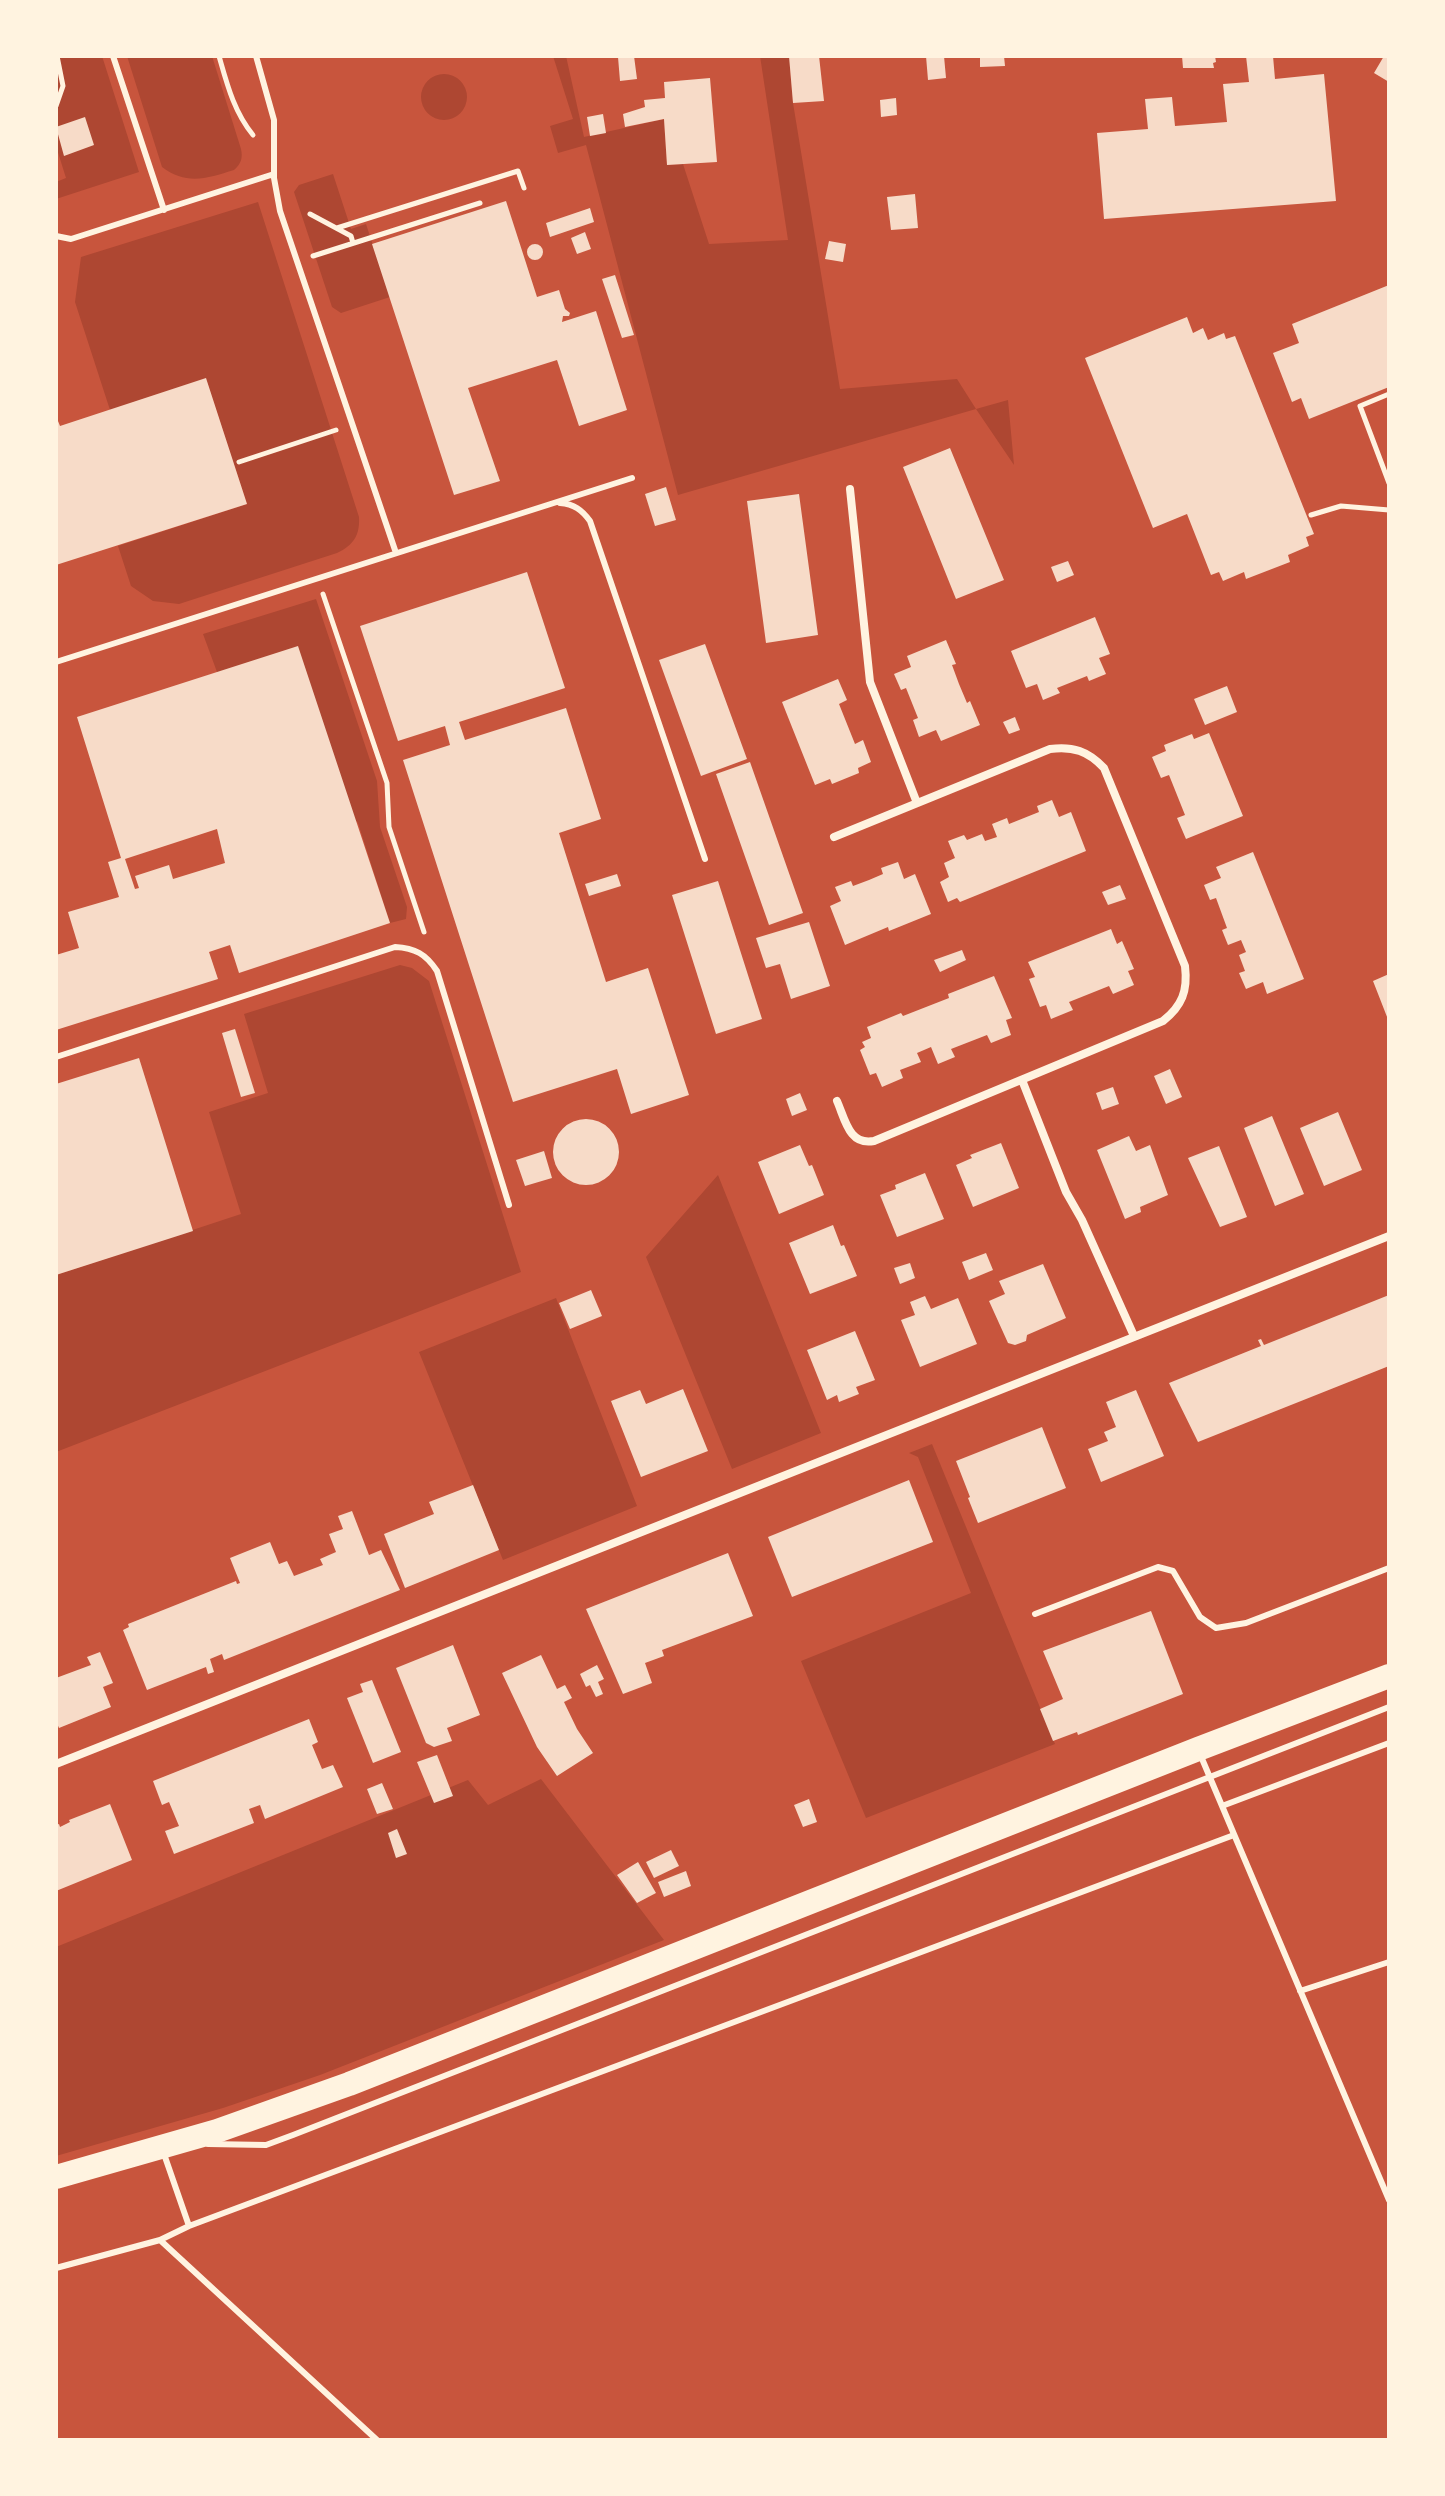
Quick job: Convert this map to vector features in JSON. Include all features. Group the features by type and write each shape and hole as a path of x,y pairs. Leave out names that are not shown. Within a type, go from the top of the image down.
{"highway":[{"path":"56,2177 262,2117 1389,1676"}],"street":[{"path":"850,489 870,682 917,803"},
{"path":"834,837 1050,749 1065,747 1080,750 1104,768 1185,966 1187,981 1176,1011 1163,1021 868,1142 861,1142 851,1134 837,1101"},
{"path":"1022,1080 1066,1192 1082,1220 1134,1336"},
{"path":"56,1764 1389,1236"}],"lane":[{"path":"113,56 164,210"},
{"path":"256,56 274,120 275,193 396,553"},
{"path":"56,236 71,239 274,174"},
{"path":"56,662 632,478"},
{"path":"552,503 574,506 590,521 705,859"},
{"path":"56,1057 395,947 408,947 430,960 437,971 509,1205"},
{"path":"1035,1614 1158,1567 1173,1571 1200,1617 1216,1628 1246,1623 1389,1568"},
{"path":"189,2226 167,2145 266,2145 1389,1707"},
{"path":"1222,1806 1389,1743"},
{"path":"1198,1749 1389,2200"},
{"path":"56,2268 160,2240 189,2226 1234,1835"},
{"path":"1300,1991 1389,1962"},
{"path":"160,2240 377,2440"}],"path":[{"path":"56,106 63,86 57,56"},
{"path":"219,56 244,124 274,157"},
{"path":"337,228 518,171 524,188"},
{"path":"297,262 480,203"},
{"path":"310,214 351,236 353,243"},
{"path":"1389,394 1360,406 1389,483"},
{"path":"239,462 352,424"},
{"path":"1311,515 1341,506 1389,510"},
{"path":"318,578 387,783 389,827 437,971"}],"shaded area":[{"path":"56,56 102,56 139,172 56,199 56,182 66,178 56,146"},
{"path":"127,56 212,56 241,149 241,161 234,170 198,179 180,177 162,167"},
{"path":"553,56 566,56 584,137 664,119 667,165 683,164 709,244 788,240 760,56 789,56 793,103 840,389 957,379 976,409 678,495 586,145 558,153 550,126 573,119"},
{"path":"444,74 460,81 467,97 460,113 444,120 428,113 421,97 428,81"},
{"path":"333,174 351,229 366,224 390,297 341,313 332,307 294,192 299,185"},
{"path":"258,202 359,517 358,529 352,543 337,553 179,604 153,601 131,586 118,546 247,504 206,379 110,410 75,302 81,257"},
{"path":"1008,400 1014,465 976,409"},
{"path":"316,599 377,781 380,827 407,907 406,919 390,923 358,823 217,672 203,634"},
{"path":"400,965 412,968 429,981 521,1272 56,1452 56,1275 241,1214 209,1112 268,1093 244,1014"},
{"path":"718,1175 821,1433 732,1469 646,1257"},
{"path":"556,1298 637,1506 503,1560 419,1352"},
{"path":"932,1444 1055,1744 866,1818 801,1661 971,1593 918,1457 909,1453"},
{"path":"541,1779 664,1940 320,2075 223,2108 56,2156 56,1947 468,1780 488,1805"}],"building":[{"path":"634,56 637,79 620,81 618,57"},
{"path":"789,56 819,56 824,101 793,103"},
{"path":"926,56 944,56 946,78 928,80"},
{"path":"980,56 1004,56 1005,66 980,67"},
{"path":"1182,56 1215,56 1216,62 1213,63 1214,68 1183,68"},
{"path":"1246,56 1273,56 1275,79 1324,74 1336,201 1104,219 1097,133 1148,129 1145,99 1172,97 1175,126 1227,122 1223,84 1249,82"},
{"path":"1384,56 1389,56 1389,82 1374,73"},
{"path":"710,78 717,162 667,165 664,119 625,127 623,114 645,107 644,100 665,98 664,82"},
{"path":"896,98 897,115 881,117 880,100"},
{"path":"603,114 606,133 590,136 587,117"},
{"path":"85,117 94,145 64,156 56,127"},
{"path":"915,194 918,228 891,230 887,197"},
{"path":"506,201 537,297 559,290 565,309 570,313 563,316 562,322 596,311 627,410 579,426 557,360 468,388 500,481 454,495 372,244"},
{"path":"590,208 594,222 550,237 546,223"},
{"path":"585,232 591,249 577,254 571,238"},
{"path":"829,241 846,244 843,262 825,259"},
{"path":"535,244 541,246 541,258 535,260 529,258 527,252 529,246"},
{"path":"615,275 634,335 622,338 602,279"},
{"path":"1389,285 1389,387 1309,419 1301,398 1292,402 1273,353 1299,343 1292,324"},
{"path":"1187,317 1193,333 1203,328 1208,340 1224,333 1226,339 1235,336 1314,534 1306,537 1309,546 1288,555 1290,562 1246,579 1244,572 1223,581 1219,572 1211,575 1187,514 1153,528 1085,358"},
{"path":"206,378 247,504 56,565 56,416 60,426"},
{"path":"950,448 1004,580 956,599 903,467"},
{"path":"666,487 676,520 655,526 645,494"},
{"path":"799,494 818,635 766,643 747,501"},
{"path":"1068,561 1074,575 1057,582 1051,567"},
{"path":"527,572 565,688 459,722 465,740 566,708 601,819 559,833 606,982 648,968 689,1095 631,1114 617,1069 513,1102 403,760 450,745 445,726 398,741 360,626"},
{"path":"1095,617 1110,654 1099,658 1106,674 1089,681 1087,676 1057,688 1060,693 1043,700 1037,684 1026,688 1011,651"},
{"path":"946,640 956,664 952,665 959,684 980,725 941,741 936,730 919,737 913,720 918,718 906,688 901,690 894,674 911,667 907,656"},
{"path":"705,644 747,759 701,776 659,660"},
{"path":"298,646 390,923 239,973 230,945 209,952 218,979 56,1030 56,955 79,948 68,912 119,897 108,862 121,858 77,717","holes":["217,829 225,863 173,879 169,865 135,876 139,888 135,889 125,859"]},
{"path":"838,679 847,700 839,704 855,744 863,740 871,762 858,768 859,773 832,784 830,779 815,785 782,702"},
{"path":"1227,686 1237,712 1205,725 1194,699"},
{"path":"1015,717 1020,730 1009,734 1003,722"},
{"path":"1209,733 1243,816 1186,839 1177,818 1185,815 1169,775 1161,778 1152,757 1166,751 1164,745 1192,734 1194,739"},
{"path":"750,762 803,913 769,925 716,774"},
{"path":"1052,800 1059,817 1071,812 1086,851 960,902 957,898 948,902 940,882 949,877 944,863 955,858 948,841 964,835 967,840 982,834 985,841 997,837 992,824 1007,818 1009,824 1039,812 1037,806"},
{"path":"1253,852 1304,979 1267,994 1263,982 1246,989 1239,973 1245,971 1239,955 1246,952 1241,940 1228,945 1222,930 1227,928 1216,898 1210,900 1204,885 1221,878 1216,867"},
{"path":"898,862 904,879 915,874 931,914 845,945 830,906 841,901 835,887 851,881 853,886 869,880 883,874 881,868"},
{"path":"617,874 621,886 589,896 585,884"},
{"path":"718,881 762,1019 716,1034 672,895"},
{"path":"1120,885 1126,899 1108,905 1102,892"},
{"path":"809,922 830,986 791,999 780,964 766,968 756,938"},
{"path":"1111,929 1117,944 1122,941 1134,969 1128,971 1134,985 1113,994 1109,986 1069,1002 1073,1010 1051,1019 1046,1005 1040,1007 1029,979 1035,977 1028,962"},
{"path":"962,950 966,960 940,972 934,960"},
{"path":"1389,974 1389,1022 1373,981"},
{"path":"994,976 1012,1018 1006,1020 1011,1035 991,1043 987,1035 951,1049 955,1057 938,1064 931,1047 917,1053 921,1062 900,1070 903,1078 882,1087 876,1073 870,1075 860,1050 865,1047 862,1042 871,1038 867,1027 949,998 948,994"},
{"path":"235,1029 255,1093 241,1097 222,1033"},
{"path":"139,1058 193,1231 56,1275 56,1084"},
{"path":"1170,1069 1182,1097 1166,1104 1154,1076"},
{"path":"1113,1087 1119,1104 1102,1110 1096,1093"},
{"path":"800,1093 807,1110 792,1116 786,1099"},
{"path":"1338,1112 1362,1170 1324,1186 1300,1128"},
{"path":"1272,1116 1304,1194 1275,1206 1244,1128"},
{"path":"586,1119 599,1121 609,1129 617,1139 617,1165 609,1175 599,1183 586,1185 573,1183 563,1175 555,1165 553,1152 555,1139 563,1129 573,1121"},
{"path":"1129,1136 1136,1151 1150,1145 1168,1195 1140,1207 1141,1212 1125,1219 1097,1150"},
{"path":"1001,1143 1019,1188 973,1207 956,1165 972,1158 970,1155"},
{"path":"800,1145 824,1195 779,1214 758,1162"},
{"path":"1219,1146 1247,1217 1220,1227 1188,1158"},
{"path":"544,1151 552,1178 525,1186 516,1160"},
{"path":"925,1173 944,1219 897,1237 880,1195"},
{"path":"833,1225 857,1276 810,1294 789,1243"},
{"path":"986,1253 993,1270 969,1280 962,1262"},
{"path":"910,1263 915,1278 900,1284 894,1268"},
{"path":"1043,1264 1066,1318 1027,1335 1026,1341 1015,1345 1008,1343 989,1301 1005,1294 999,1281"},
{"path":"591,1290 602,1316 570,1329 559,1303"},
{"path":"1389,1295 1389,1366 1198,1442 1169,1383 1261,1346 1258,1340 1261,1339 1264,1345"},
{"path":"925,1296 931,1309 958,1298 977,1344 920,1367 901,1320 915,1315 910,1302"},
{"path":"855,1331 875,1380 856,1387 859,1394 839,1402 837,1395 827,1400 807,1350"},
{"path":"683,1389 708,1451 641,1477 611,1401 640,1390 646,1404"},
{"path":"1136,1390 1164,1456 1101,1482 1088,1449 1108,1441 1104,1432 1116,1427 1106,1402"},
{"path":"1042,1427 1066,1488 978,1523 956,1461"},
{"path":"909,1480 933,1542 792,1597 768,1537"},
{"path":"473,1485 499,1550 405,1588 384,1534 434,1514 429,1502"},
{"path":"352,1511 369,1555 381,1550 400,1590 224,1660 222,1654 210,1659 214,1672 208,1674 206,1667 147,1690 123,1630 129,1627 128,1624 236,1581 240,1583 230,1558 270,1542 279,1564 287,1561 294,1576 323,1565 320,1559 336,1552 329,1534 343,1529 338,1516"},
{"path":"728,1553 753,1616 662,1650 664,1656 645,1663 652,1683 623,1694 586,1609"},
{"path":"1151,1611 1183,1694 1078,1735 1077,1732 1053,1741 1040,1709 1063,1699 1043,1651"},
{"path":"453,1645 480,1715 447,1728 452,1741 434,1747 426,1743 396,1668"},
{"path":"100,1652 113,1683 103,1687 111,1707 59,1728 56,1721 56,1678 91,1665 87,1657"},
{"path":"541,1655 557,1689 565,1685 572,1698 564,1702 593,1753 557,1776 537,1747 502,1673"},
{"path":"597,1665 604,1679 598,1682 603,1694 596,1697 590,1685 586,1687 580,1674"},
{"path":"372,1680 401,1752 373,1763 347,1698 363,1692 360,1684"},
{"path":"309,1719 318,1742 312,1745 322,1769 333,1765 343,1787 265,1819 260,1805 249,1809 254,1823 174,1854 165,1831 179,1826 169,1802 162,1805 153,1781"},
{"path":"437,1755 453,1796 434,1803 417,1762"},
{"path":"382,1783 393,1809 377,1814 367,1789"},
{"path":"809,1799 817,1822 803,1827 794,1805"},
{"path":"110,1804 132,1860 56,1891 56,1825 60,1827 69,1820"},
{"path":"397,1829 407,1854 396,1858 388,1833"},
{"path":"671,1850 679,1866 654,1878 646,1862"},
{"path":"638,1862 656,1893 637,1903 617,1875"},
{"path":"686,1871 691,1886 664,1897 658,1882"}]}
